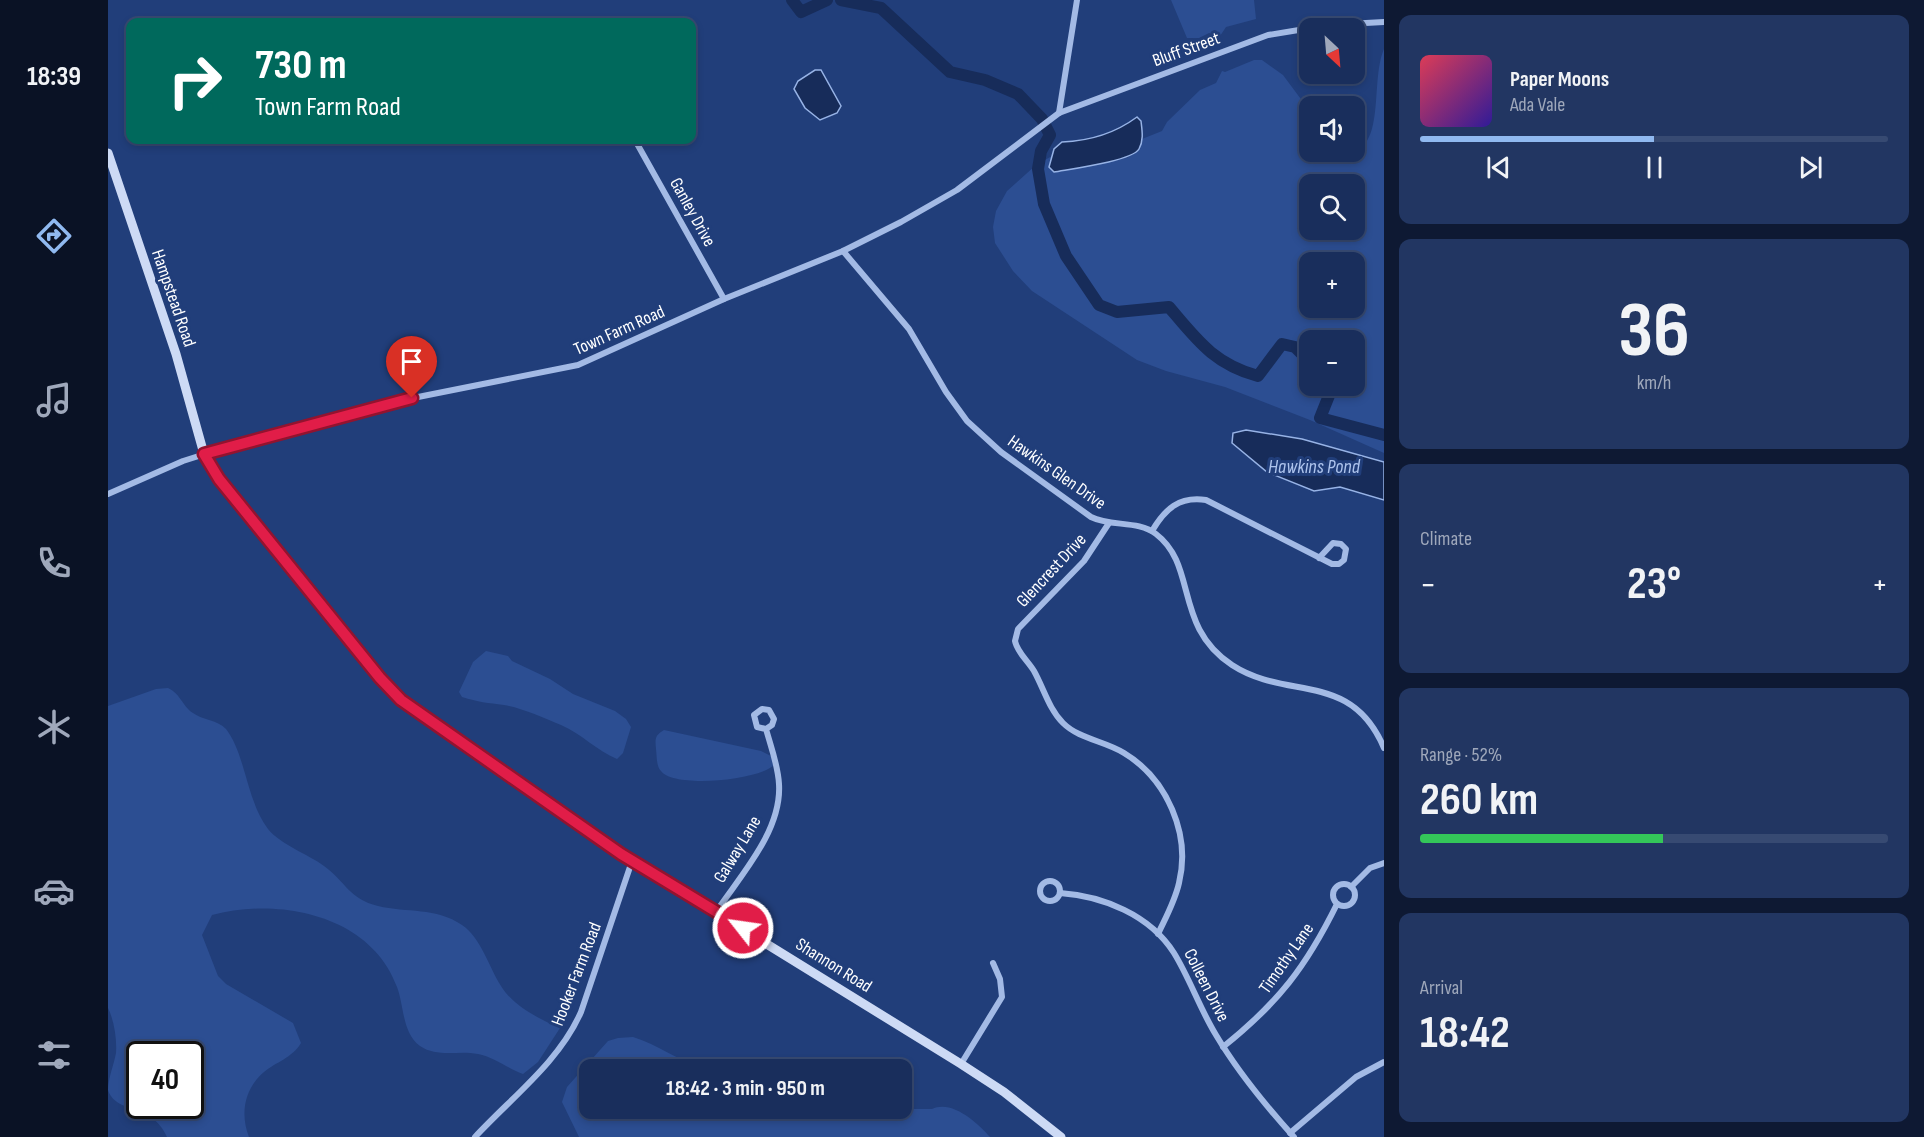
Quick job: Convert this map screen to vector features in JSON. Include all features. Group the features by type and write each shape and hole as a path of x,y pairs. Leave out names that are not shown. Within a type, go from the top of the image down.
{"street":[{"path":"1059,113 1077,0"},
{"name":"Bluff Street","path":"1013,147 1059,113 1268,36 1319,26 1384,22"},
{"name":"Ganley Drive","path":"637,144 724,298"},
{"name":"Town Farm Road","path":"108,494 204,454 393,402 578,365 724,298 843,251 944,198 1013,147"},
{"name":"Hampstead Road","path":"108,153 176,354 204,454"},
{"name":"Hawkins Glen Drive","path":"843,251 909,329 946,392 975,429 1001,452 1085,513 1109,523 1152,531"},
{"name":"Shannon Road","path":"204,454 228,491 380,678 401,700 439,729 632,861 961,1064 1004,1092 1061,1137"},
{"path":"1319,558 1333,543 1341,544 1346,549 1346,557 1339,564 1332,564 1319,558 1206,500 1188,499 1172,506 1152,531 1175,556 1192,618 1206,642 1219,655 1245,672 1347,701 1370,721 1384,748"},
{"name":"Glencrest Drive","path":"1109,523 1084,561 1028,616 1015,637 1018,649 1033,670 1051,706 1064,724 1133,759 1154,778 1170,804 1180,835 1181,873 1175,896 1158,934"},
{"name":"Galway Lane","path":"716,912 760,845 776,810 779,785 766,729"},
{"name":"Hooker Farm Road","path":"475,1137 544,1066 571,1034 581,1012 632,861"},
{"name":"Timothy Lane","path":"1351,887 1370,868 1384,863"},
{"name":"Timothy Lane","path":"1342,885 1351,887 1355,893 1353,901 1346,906 1337,904 1333,896 1336,888 1342,885"},
{"name":"Colleen Drive","path":"1060,893 1108,902 1134,916 1158,934 1181,965 1223,1047 1292,1135"},
{"name":"Timothy Lane","path":"1223,1047 1262,1015 1284,993 1310,956 1337,904"},
{"path":"961,1064 1002,997 1000,979 993,963"},
{"path":"1292,1135 1356,1077 1384,1062"}],"shaded area":[{"path":"1171,0 1254,0 1256,19 1226,27 1220,36 1209,33 1199,38 1187,38"},
{"path":"1384,49 1384,453 1310,420 1225,387 1166,371 1137,360 1032,291 1013,271 995,243 993,227 996,211 1007,191 1036,165 1052,156 1049,167 1127,158 1138,151 1142,139 1162,131 1167,122 1200,90 1216,83 1222,71 1225,72 1254,60 1262,60 1283,75 1299,97 1299,162 1365,162 1365,144 1374,120 1378,75"},
{"path":"486,651 508,656 512,661 550,679 573,694 615,711 626,719 631,727 623,753 617,759 569,729 547,719 511,706 462,697 459,692 473,662"},
{"path":"168,688 176,693 193,713 226,729 238,752 255,805 273,835 324,866 354,894 368,903 442,915 462,925 480,945 497,978 512,1000 527,1011 560,1028 538,1062 523,1074 484,1055 427,1050 420,1046 410,1034 397,987 384,962 367,943 345,928 320,917 293,911 238,910 212,915 202,935 218,976 226,984 293,1023 301,1043 289,1056 264,1072 252,1086 245,1111 249,1137 167,1137 154,1119 204,1119 204,1041 126,1041 126,1107 118,1103 108,1090 116,1048 108,1008 108,706 156,689"},
{"path":"664,730 761,751 771,756 775,764 767,770 737,778 699,781 669,777 659,769 657,761 656,740"},
{"path":"633,1037 681,1059 592,1059 608,1041"},
{"path":"579,1074 579,1119 912,1119 912,1109 948,1107 964,1114 990,1137 579,1137 562,1102 567,1087"}],"water":[{"path":"815,70 821,70 841,106 837,113 820,120 805,108 794,89 798,81"},
{"path":"1137,117 1141,121 1142,139 1141,146 1134,153 1086,167 1054,172 1049,167 1054,149 1062,142 1101,136"},
{"name":"Hawkins Pond","path":"1246,430 1302,439 1384,462 1384,500 1340,487 1314,491 1267,472 1232,443 1233,433"}],"waterway":[{"path":"792,0 801,12 827,0"},
{"path":"841,0 881,8 950,72 985,80 1018,94 1042,119 1050,135 1041,151 1038,169 1044,204 1066,256 1099,305 1117,312 1169,307 1198,340 1218,358 1229,365 1258,376 1282,344 1295,347 1299,351"},
{"path":"1329,396 1320,418 1384,435"}],"route":[{"path":"412,398 204,454 214,473 228,491 380,678 413,711 621,854 743,928"}]}
